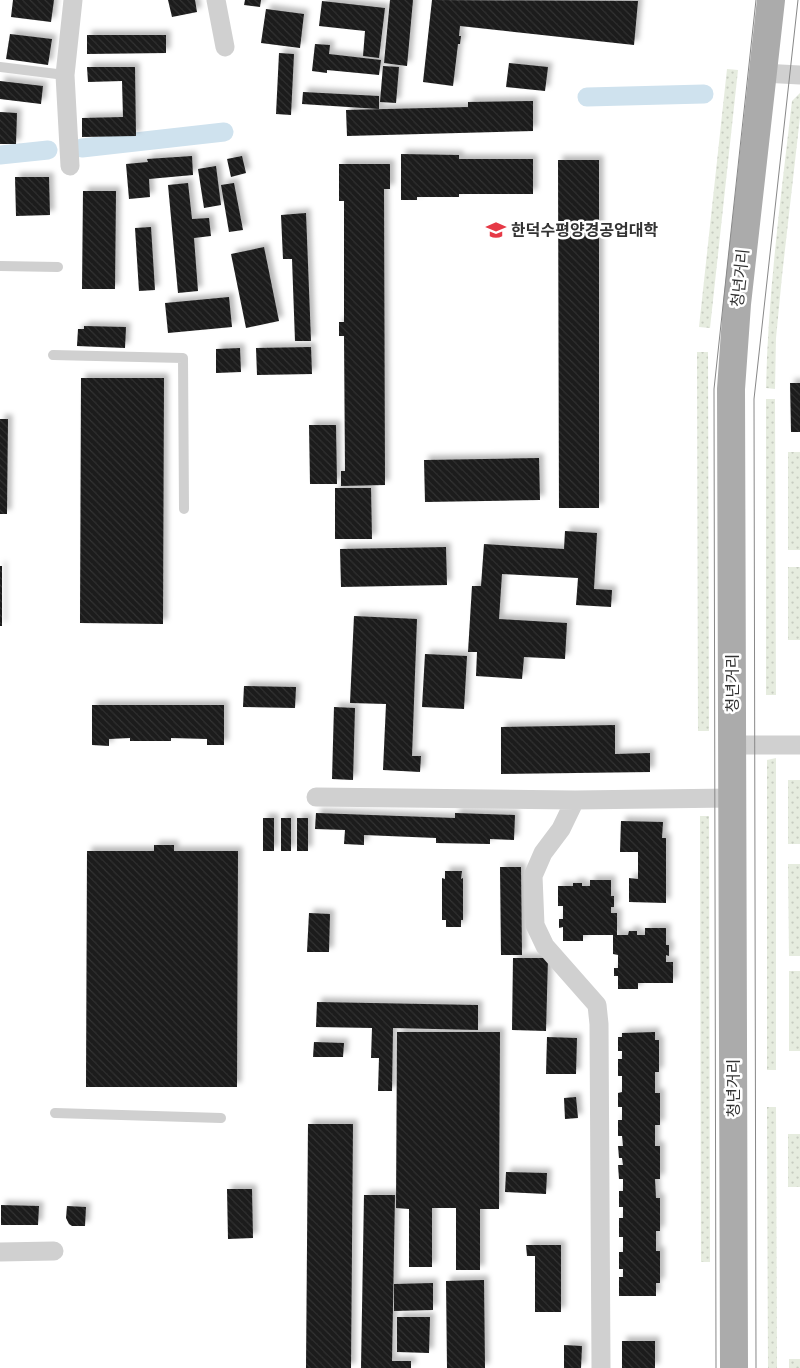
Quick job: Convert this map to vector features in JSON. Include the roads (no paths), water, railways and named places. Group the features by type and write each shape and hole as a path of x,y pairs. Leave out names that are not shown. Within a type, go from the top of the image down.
{"main road":[{"name":"청년거리","path":"734,1368 732,389 737,304 771,0"}],"street":[{"path":"70,166 65,75 73,0"},
{"path":"216,0 225,47"},
{"path":"762,72 800,75"},
{"path":"732,745 800,744"},
{"path":"316,797 575,800 732,798"},
{"path":"575,800 561,829 543,853 534,876 535,925 545,946 597,1005 599,1034 601,1368"},
{"path":"0,1252 54,1251"}],"lane":[{"path":"0,67 65,75"},
{"path":"0,266 58,267"},
{"path":"53,355 183,358 184,509"},
{"path":"55,1113 221,1118"}],"waterway":[{"path":"587,97 704,94"},
{"path":"82,148 224,132"},
{"path":"0,155 48,150"}],"tram line":[{"path":"716,1368 714,389 756,0"},
{"path":"756,1368 754,399 798,0"}],"place":[{"name":"한덕수평양경공업대학","path":"496,230"}]}
